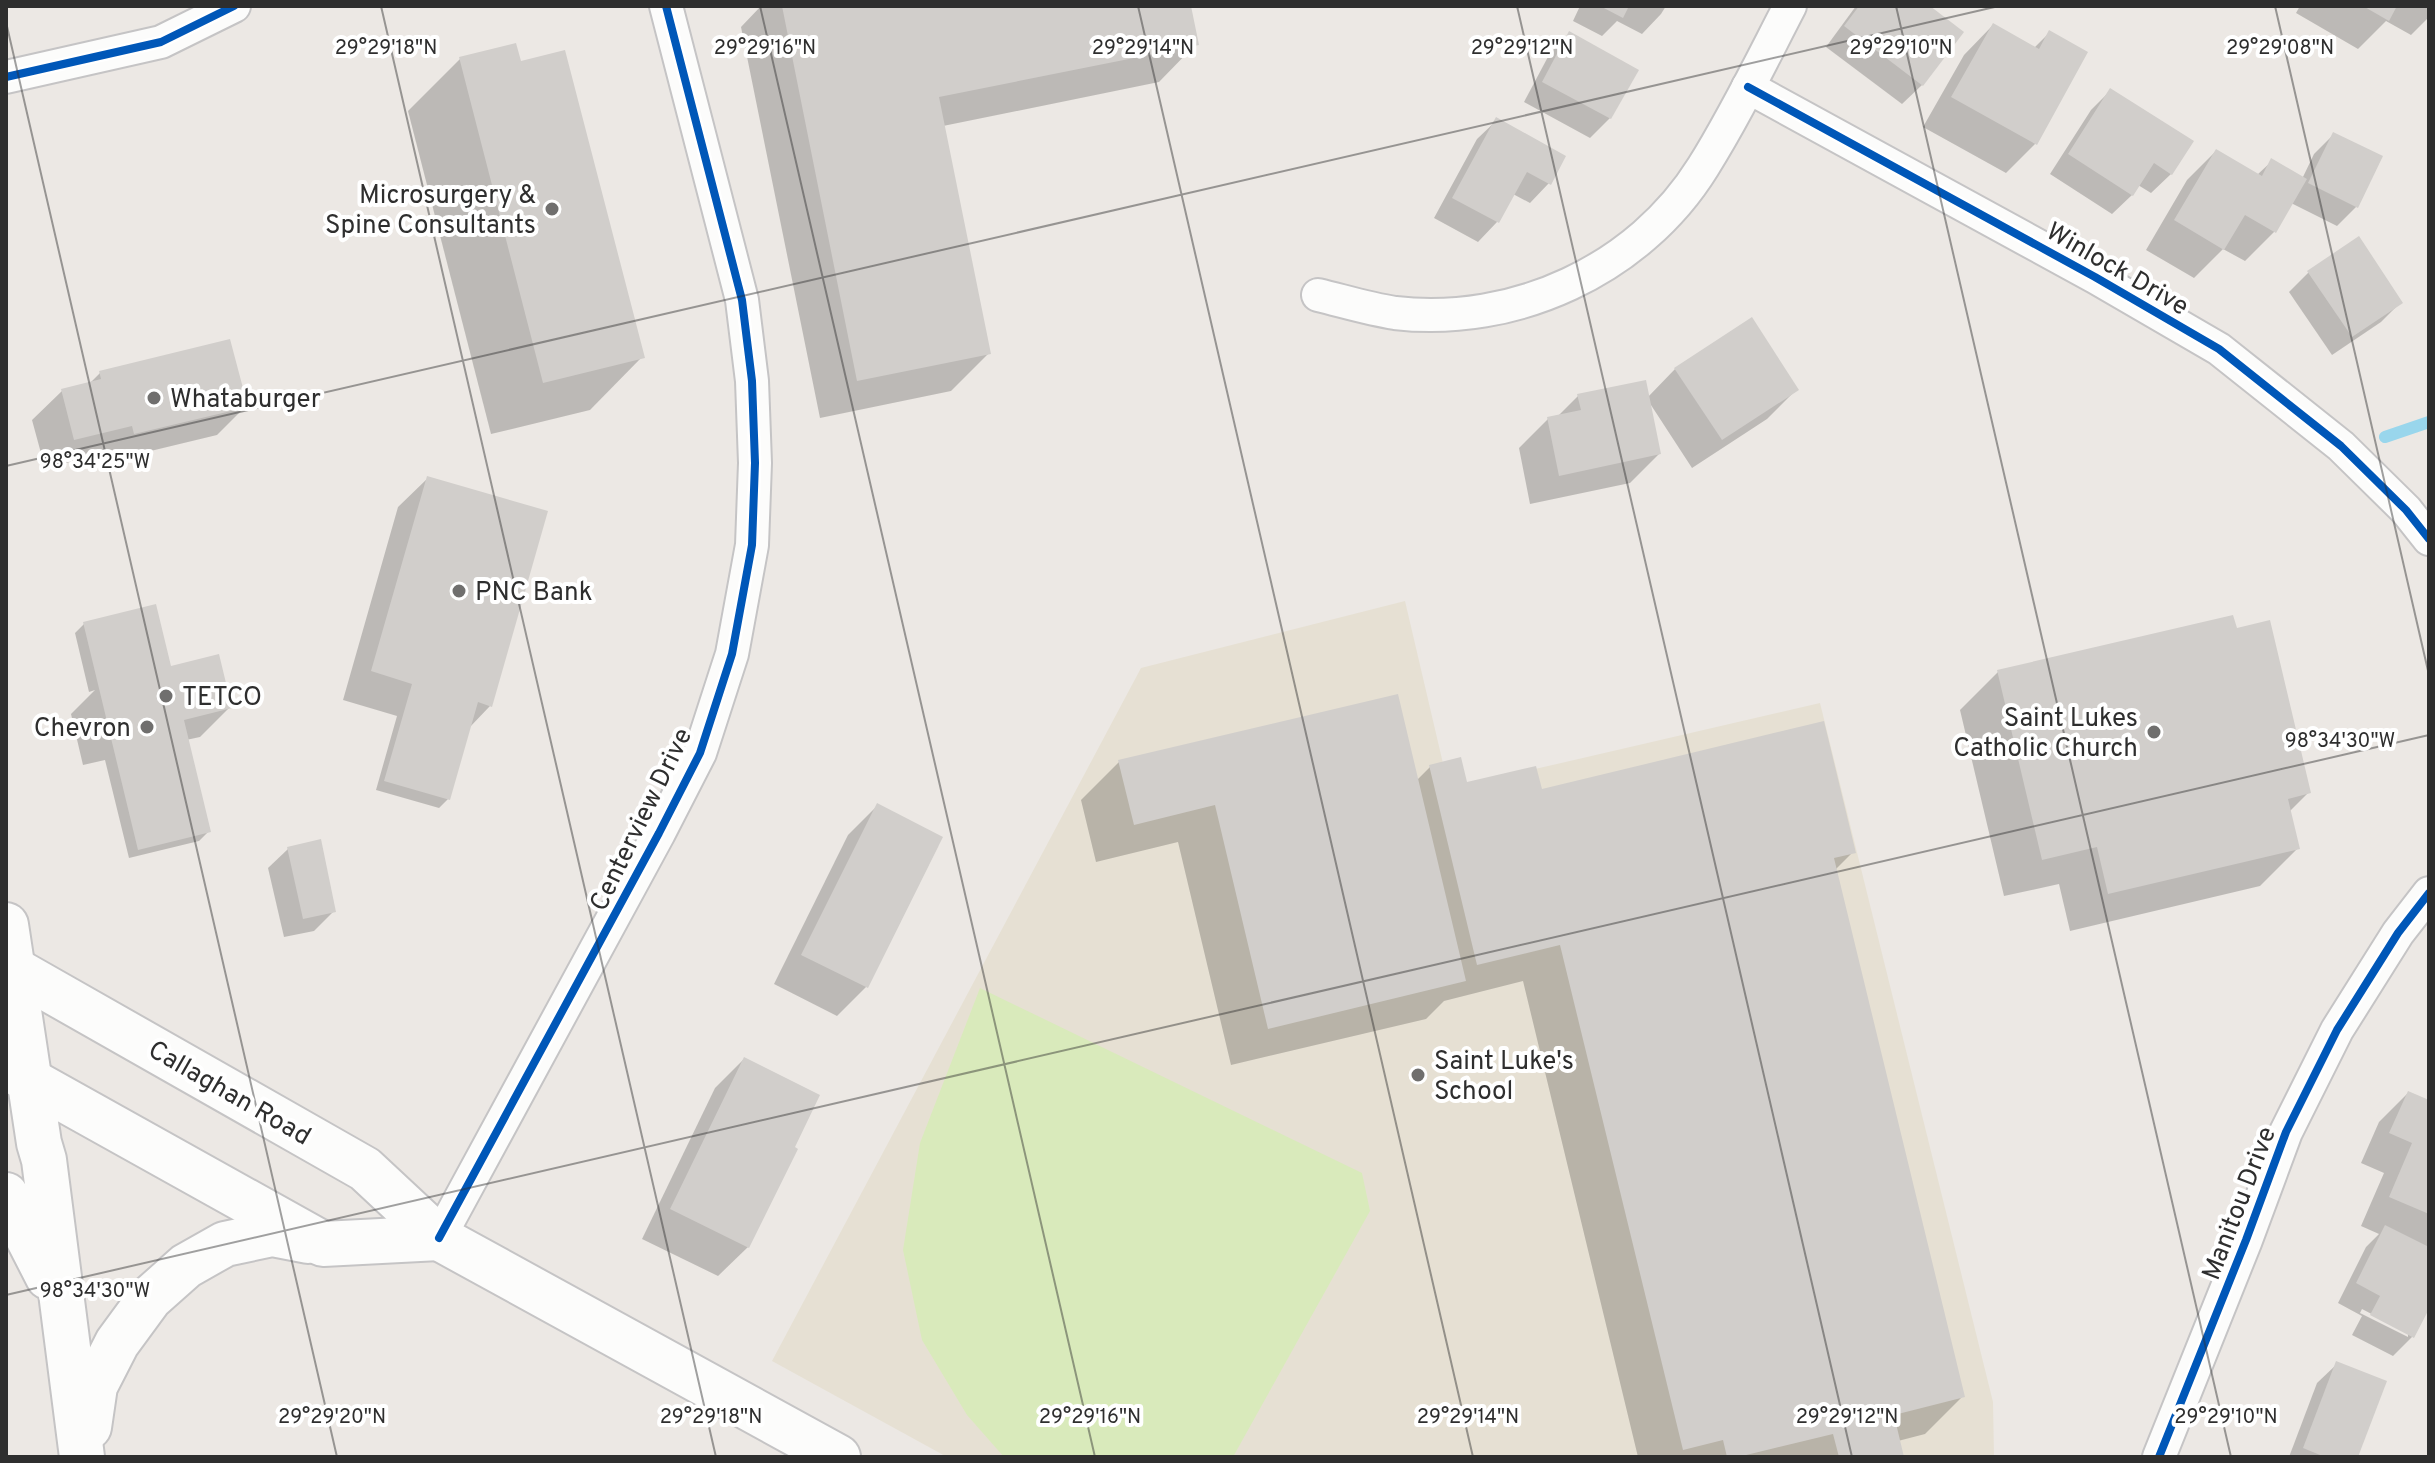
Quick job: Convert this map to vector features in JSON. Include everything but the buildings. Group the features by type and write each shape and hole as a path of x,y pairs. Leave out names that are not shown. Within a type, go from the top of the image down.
{"main road":[{"path":"6,925 18,1074 44,1160 84,1457"},
{"name":"Callaghan Road","path":"10,967 365,1169 439,1238 838,1457"},
{"path":"18,1074 323,1244"},
{"path":"6,1195 64,1308"},
{"path":"84,1457 95,1386 117,1343 150,1298 186,1266 225,1244 272,1234 323,1244 439,1238"}],"street":[{"path":"6,77 161,42 234,6"},
{"name":"Centerview Drive","path":"439,1238 700,753 732,654 752,545 755,463 752,381 742,300 666,6"},
{"path":"1318,295 1395,312 1461,314 1494,310 1557,290 1616,258 1666,215 1702,169 1790,6"},
{"name":"Winlock Drive","path":"1748,87 2095,277 2219,349 2341,446 2406,510 2429,539"},
{"name":"Manitou Drive","path":"2159,1457 2286,1132 2337,1030 2398,933 2429,893"}],"shaded area":[{"name":"Saint Luke's School","path":"1405,601 1449,789 1820,703 1993,1402 1994,1457 947,1457 772,1361 1141,668"}],"green space":[{"path":"980,988 1362,1173 1370,1211 1233,1457 1004,1457 967,1415 922,1340 903,1250 920,1143"}],"waterway":[{"path":"2385,437 2429,422"}],"cycle path":[{"path":"6,77 161,42 234,6"},
{"path":"439,1238 700,753 732,654 752,545 755,463 752,381 742,300 666,6"},
{"path":"1748,87 2095,277 2219,349 2341,446 2406,510 2429,539"},
{"path":"2159,1457 2286,1132 2337,1030 2398,933 2429,893"}],"place":[{"name":"Microsurgery & Spine Consultants","path":"552,209"},
{"name":"Whataburger","path":"154,398"},
{"name":"PNC Bank","path":"459,591"},
{"name":"TETCO","path":"166,696"},
{"name":"Chevron","path":"147,727"},
{"name":"Saint Lukes Catholic Church","path":"2154,732"},
{"name":"Saint Luke's School","path":"1418,1075"}]}
